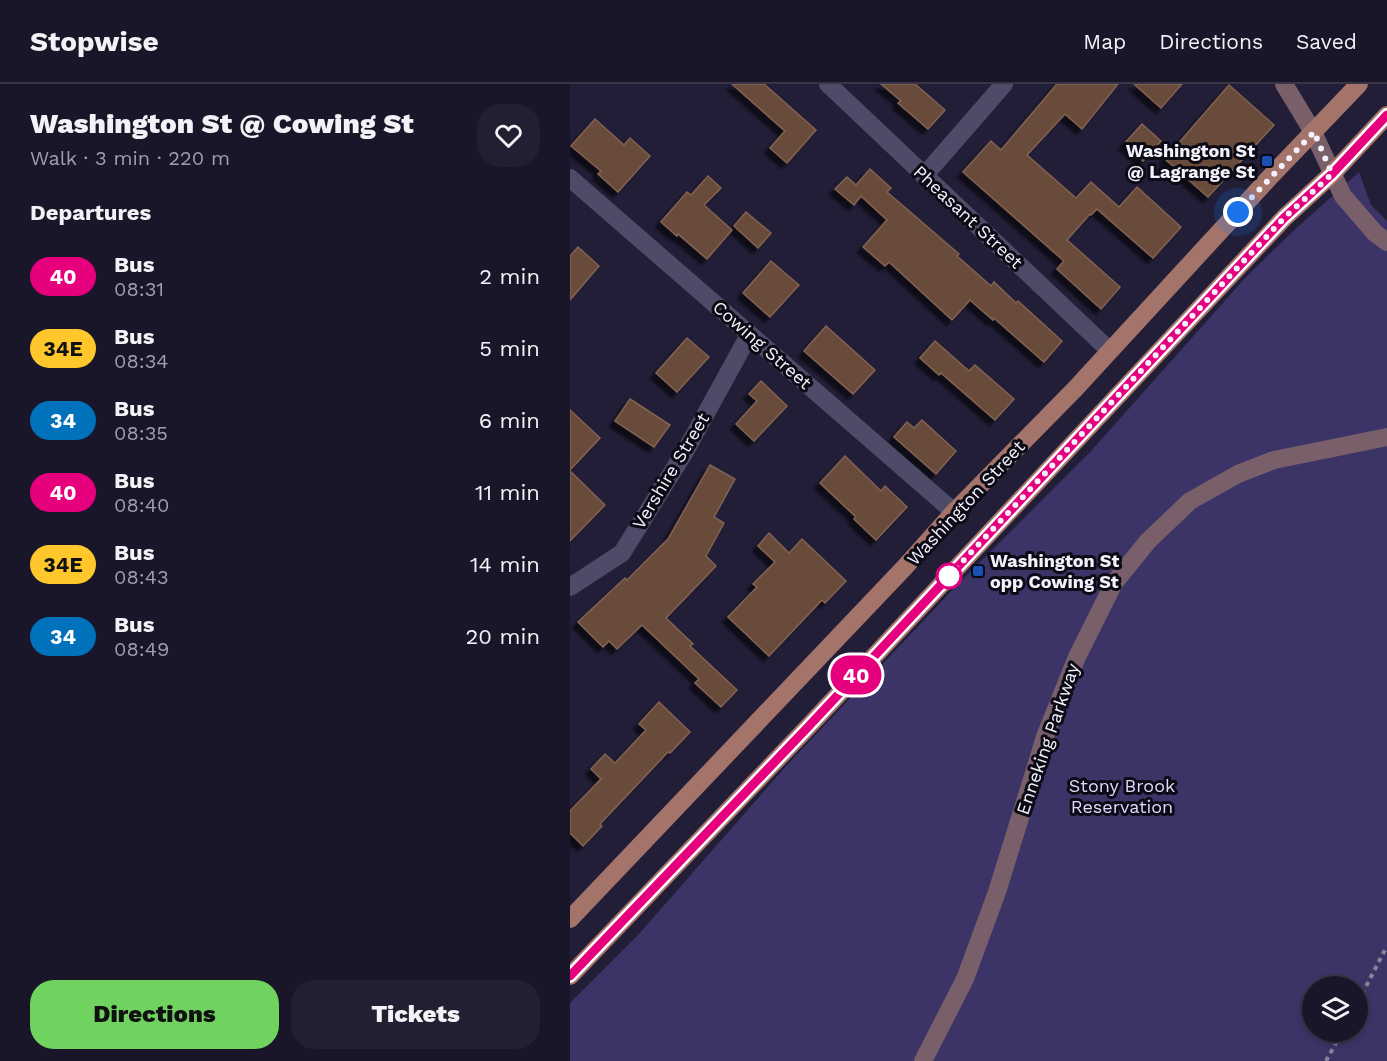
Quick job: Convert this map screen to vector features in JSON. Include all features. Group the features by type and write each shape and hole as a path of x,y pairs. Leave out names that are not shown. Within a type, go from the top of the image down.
{"main road":[{"path":"1284,84 1314,132 1343,196 1387,242"},
{"name":"Washington Street","path":"570,919 904,568 954,512 1075,389 1359,84"},
{"name":"Washington Street","path":"570,976 808,727 1284,218 1332,174 1387,115"},
{"name":"Enneking Parkway","path":"923,1061 964,979 998,892 1046,734 1077,657 1114,583 1148,541 1190,501 1238,474 1274,460 1387,437"}],"street":[{"name":"Pheasant Street","path":"828,84 1110,350"},
{"path":"924,176 1004,84"},
{"name":"Cowing Street","path":"570,177 954,512"},
{"name":"Vershire Street","path":"570,587 622,553 686,450 749,334"}],"path":[{"path":"1368,983 1387,946"},
{"path":"1326,1061 1336,1042"}],"green space":[{"name":"Stony Brook Reservation","path":"1359,172 1371,205 1387,221 1387,1061 570,1061 570,1003 639,934 786,766 958,584 1091,451 1247,276"}],"building":[{"path":"732,84 764,84 816,130 787,163 770,148 785,131"},
{"path":"881,84 915,84 945,110 928,129 898,103 901,101"},
{"path":"1057,84 1118,84 1082,129 1065,114 1027,155 1076,198 1091,182 1119,207 1137,187 1181,227 1153,258 1097,209 1090,214 1067,240 1120,287 1101,309 1057,269 1064,261 963,172 991,141 1001,150"},
{"path":"1134,84 1182,84 1161,108"},
{"path":"1229,85 1274,125 1208,197 1165,159"},
{"path":"595,119 624,145 630,138 650,156 618,192 598,174 601,171 571,146"},
{"path":"1142,124 1161,141 1143,161 1124,144"},
{"path":"870,169 891,188 887,192 959,254 957,256 991,286 994,282 1016,303 1018,301 1062,341 1044,362 970,300 952,320 889,262 885,266 863,247 887,220 861,196 854,205 835,189 847,177 856,185"},
{"path":"708,176 721,188 704,205 732,230 707,259 661,222 687,192 691,195"},
{"path":"746,212 771,233 758,248 734,226"},
{"path":"578,247 599,266 570,300 570,256"},
{"path":"771,261 799,285 770,317 743,293"},
{"path":"826,326 875,370 853,394 804,351"},
{"path":"687,338 709,357 677,392 656,373"},
{"path":"935,341 969,371 975,365 1014,399 995,420 941,373 939,375 920,358"},
{"path":"761,381 787,406 754,441 736,424 757,401 749,394"},
{"path":"630,399 670,425 654,447 615,421"},
{"path":"570,410 600,438 570,470"},
{"path":"922,420 956,451 936,474 894,437 907,422 914,428"},
{"path":"845,456 881,491 885,486 907,507 876,540 854,519 856,517 820,483"},
{"path":"710,465 735,479 714,517 724,523 706,556 716,566 666,618 693,644 690,646 737,690 721,707 695,683 699,679 642,625 617,649 609,641 603,647 578,622 625,578 627,580 668,539"},
{"path":"570,471 605,505 570,541"},
{"path":"769,533 789,553 802,539 846,581 825,603 822,600 769,656 728,617 757,587 753,584 775,562 758,546"},
{"path":"659,702 690,732 600,824 602,826 583,846 570,833 570,811 601,779 591,769 605,754 615,763 646,730 639,724"}],"bus line":[{"name":"40","path":"570,976 808,727 1284,218 1332,174 1387,115"}],"place":[{"name":"Washington St @ Lagrange St","path":"1267,161"},
{"name":"Washington St opp Cowing St","path":"978,571"}],"route":[{"path":"949,576 1284,218 1332,174 1314,132 1238,212"}]}
